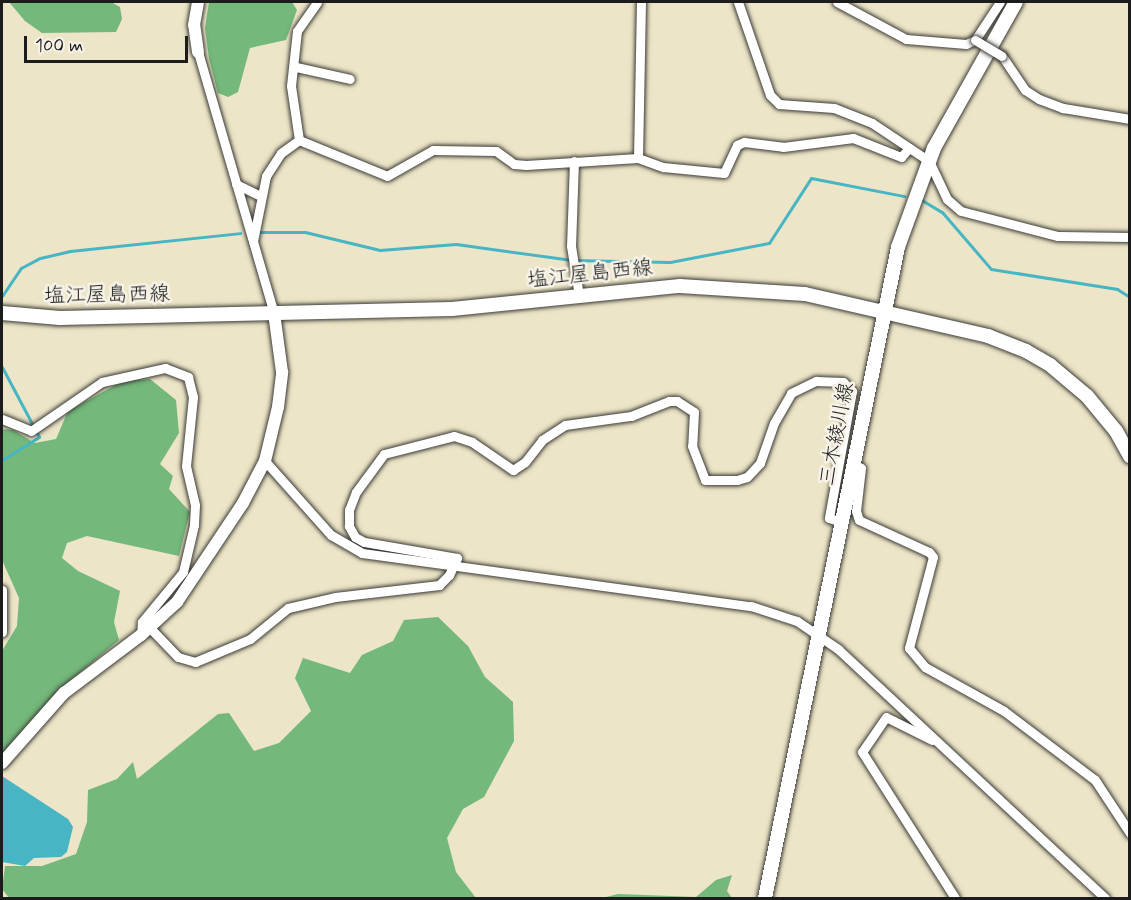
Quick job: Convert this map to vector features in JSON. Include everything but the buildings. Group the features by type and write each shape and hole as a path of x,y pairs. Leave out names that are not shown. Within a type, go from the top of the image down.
{"main road":[{"name":"三木綾川線","path":"765,898 882,312 898,247 929,161 1016,2"},
{"name":"塩江屋島西線","path":"2,313 60,318 452,309 680,286 747,288 805,294 988,336 1050,365 1105,416 1130,456"}],"street":[{"path":"2,763 64,693 146,632 188,588 243,503 265,460 282,372 274,313 198,52 194,25 198,2"},
{"path":"299,140 291,86 296,67 297,31 317,2"},
{"path":"638,158 641,2"},
{"path":"738,2 770,95 779,104 834,108 872,123 929,161 947,199 961,211 1058,236 1130,237"},
{"path":"837,2 906,39 966,44 975,40 999,2"},
{"path":"975,40 1002,56 1025,90 1040,99 1063,108 1130,119"},
{"path":"296,67 350,79"},
{"path":"253,241 259,195 271,165 290,143 299,140 387,176 433,150 496,151 514,164 526,165 574,161 609,163 638,158 663,167 724,173 737,144 744,142 783,147 853,138 901,157 909,148"},
{"path":"574,161 571,246 579,296"},
{"path":"236,184 259,195"},
{"path":"2,419 32,431 102,382 165,369 188,378 193,397 186,466 195,506 194,525 183,572 142,622 146,632 178,657 195,662 250,639 288,608 334,597 440,585 457,558 355,537 349,526 349,510 365,475 384,453 454,436 472,442 513,470 525,462 542,440 565,425 631,416 677,401 694,412 692,446 705,480 737,480 747,477 760,463 774,423 791,393 816,381 843,382 852,391 829,518 841,522"},
{"path":"265,460 331,535 362,553 751,606 797,621 838,649 1105,898"},
{"path":"852,463 861,468 856,511 859,520 929,552 933,557 909,648 925,667 1004,711 1095,780 1130,832"},
{"path":"2,590 2,632"},
{"path":"933,738 930,742 886,717 862,752 955,898"}],"green space":[{"path":"9,2 111,2 120,7 122,19 116,32 42,33 25,21"},
{"path":"209,2 292,2 297,10 286,40 250,48 238,92 228,97 218,93 209,59 205,28"},
{"path":"150,379 176,400 179,433 160,464 173,476 169,489 190,512 179,556 87,536 67,543 62,558 78,571 120,591 114,622 119,640 71,680 2,756 2,651 17,626 19,598 2,560 2,429 13,430 35,443 56,439 68,411 123,381"},
{"path":"438,617 468,646 485,677 513,702 514,741 484,797 463,809 447,838 456,872 476,898 9,898 2,889 5,866 42,866 76,854 87,822 88,790 117,779 133,762 137,779 218,714 229,713 254,751 279,743 311,711 295,678 303,658 350,673 362,655 393,641 404,620"},
{"path":"732,875 727,891 732,898 602,898 618,894 696,897 716,880"}],"water":[{"path":"2,776 68,819 73,827 67,852 61,857 34,858 25,866 2,862"}],"waterway":[{"path":"259,232 305,232 380,250 456,244 572,260 670,262 769,243 811,178 904,196"},
{"path":"920,199 942,212 991,269 1117,289 1130,297"},
{"path":"2,296 21,268 40,258 70,251 240,233"},
{"path":"2,367 39,437 2,460"}]}
